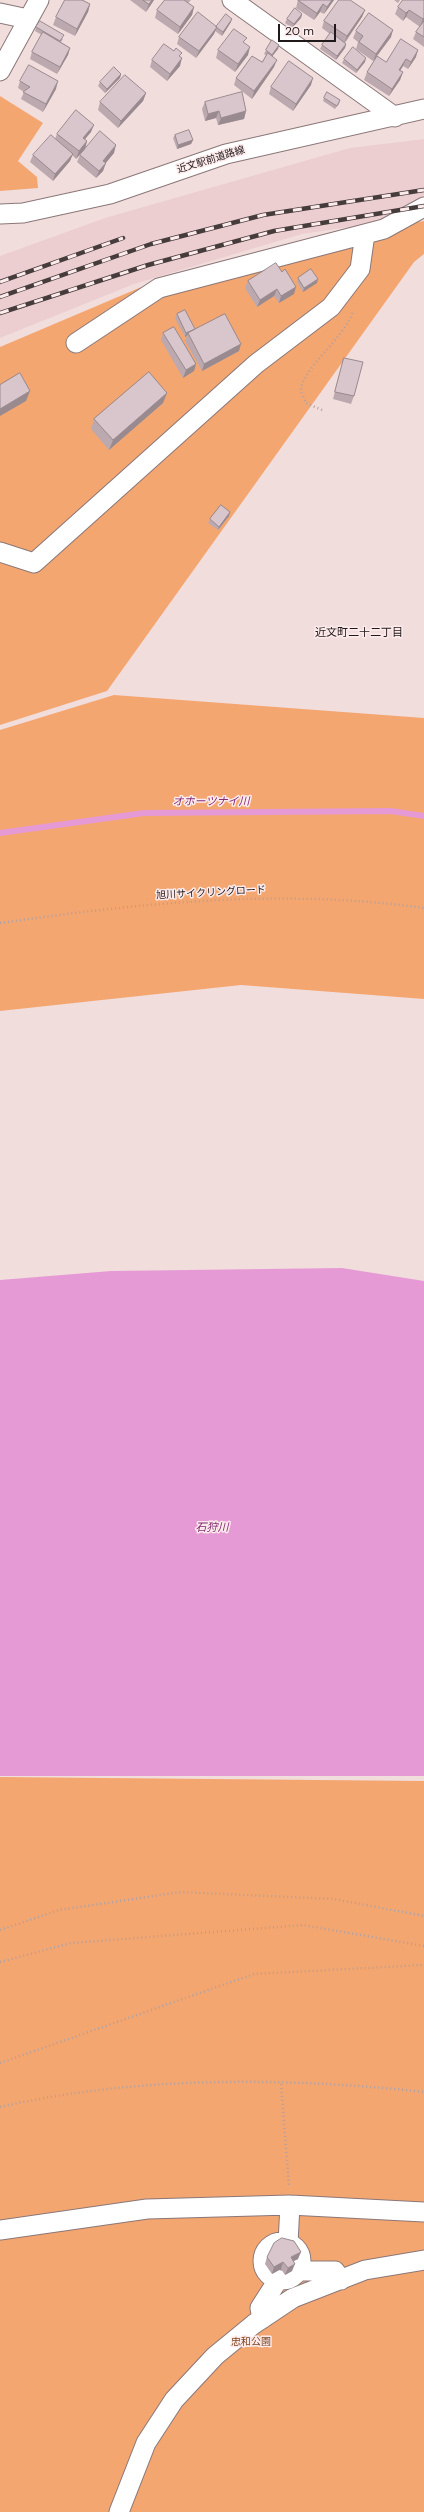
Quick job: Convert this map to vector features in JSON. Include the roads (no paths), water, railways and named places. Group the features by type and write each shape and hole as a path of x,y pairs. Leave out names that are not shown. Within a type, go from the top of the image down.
{"street":[{"path":"0,71 39,0"},
{"path":"232,0 395,117"},
{"path":"0,13 28,19"},
{"name":"近文駅前道路線","path":"0,214 23,213 110,194 226,154 395,117 424,109"},
{"path":"76,343 159,288 384,229 424,207"},
{"path":"0,552 34,563 256,364 331,307 360,269 365,234"},
{"path":"288,2243 290,2205"},
{"path":"0,2230 147,2209 290,2205 424,2212"},
{"path":"288,2243 299,2252 301,2260 298,2271 291,2278 278,2280 269,2276 264,2270 263,2255 273,2244 288,2243"},
{"path":"120,2512 146,2443 174,2400 215,2356 262,2319 293,2298 365,2270 424,2260"},
{"path":"298,2271 335,2271 341,2280"},
{"path":"262,2319 260,2308 278,2280"}],"water":[{"name":"石狩川","path":"342,1268 424,1281 424,1776 0,1776 0,1280 111,1271"}],"waterway":[{"name":"オホーツナイ川","path":"0,833 144,813 391,811 424,816"}],"railway":[{"path":"0,297 151,244 263,215 424,190"},
{"path":"0,313 148,265 274,231 424,206"},
{"path":"0,282 123,238"}],"district":[{"name":"近文町二十二丁目","path":"359,633"}],"park label":[{"name":"忠和公園","path":"251,2342"}]}
